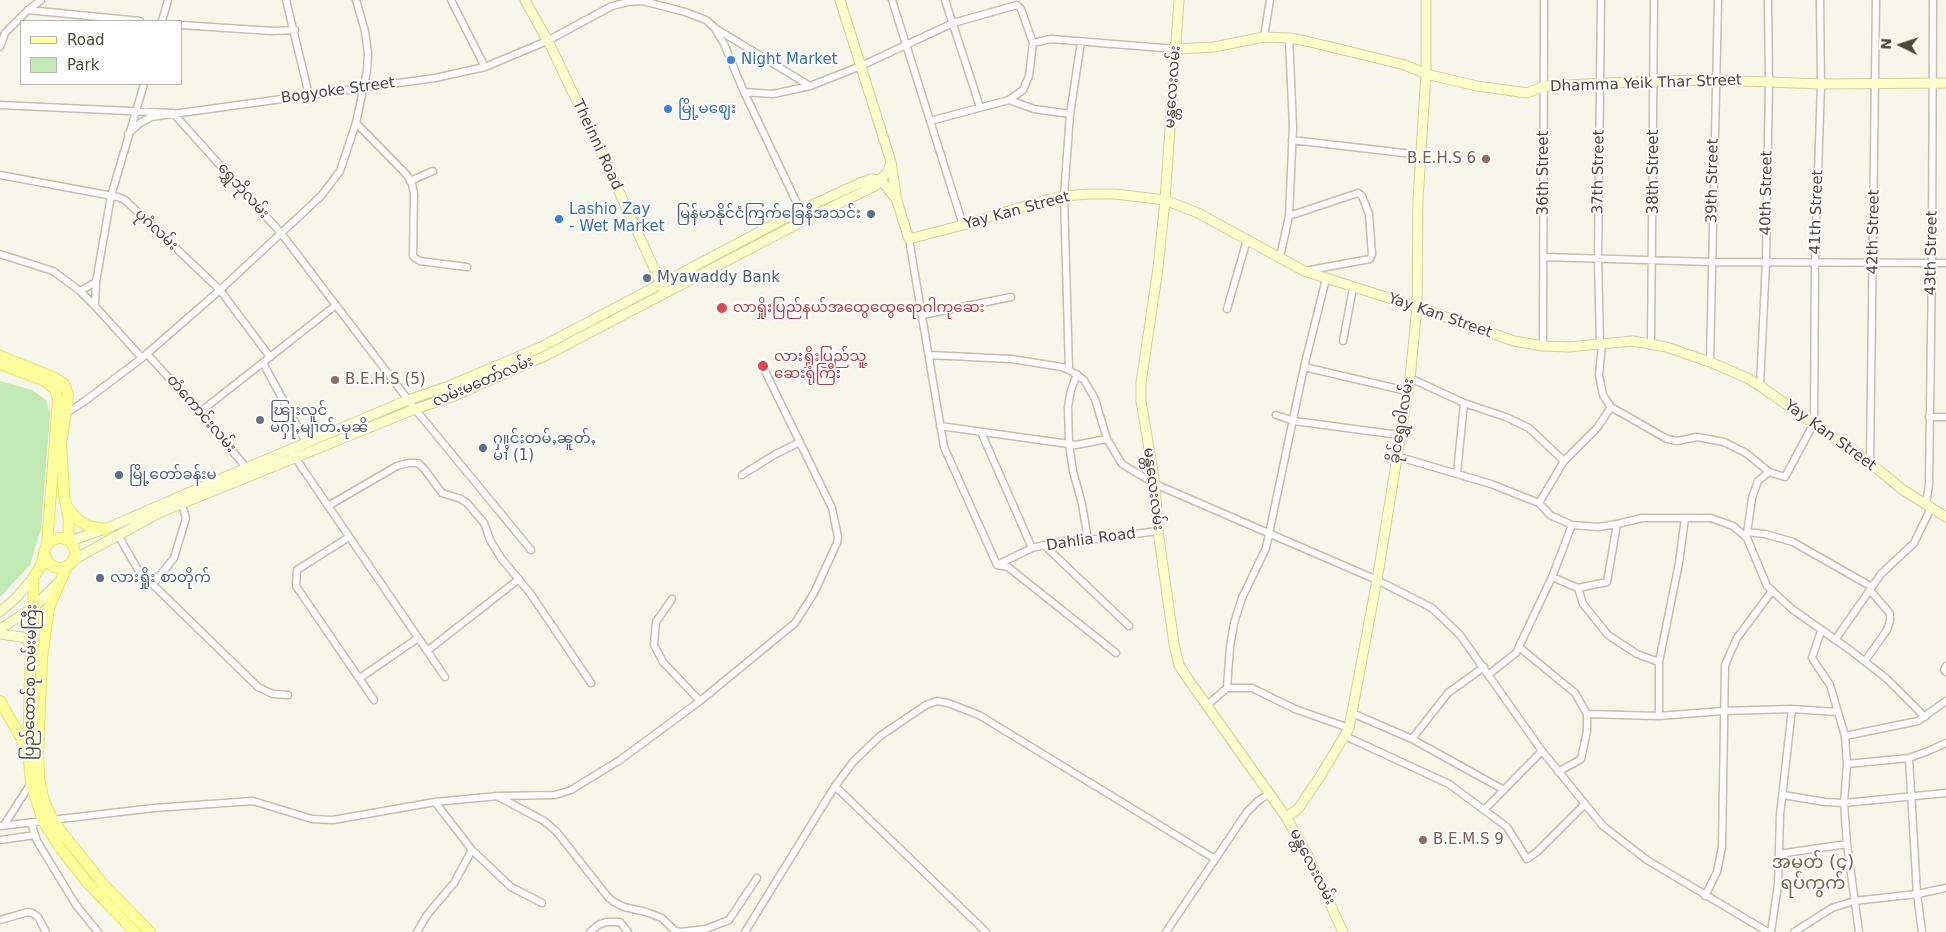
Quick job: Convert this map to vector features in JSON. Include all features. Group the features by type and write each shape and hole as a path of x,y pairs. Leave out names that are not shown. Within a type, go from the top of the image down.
{"main road":[{"name":"Theinni Road","path":"525,0 601,152 666,293"},
{"path":"840,0 891,162 897,201 909,239"},
{"name":"မန္တလေးလမ်း","path":"1179,0 1165,200 1158,268 1142,383 1143,419 1155,484 1158,530 1174,644 1179,664 1206,706 1286,817 1308,856 1343,932"},
{"name":"ခိုင်ရွှေဝါလမ်း","path":"1286,817 1298,809 1347,732 1377,580 1399,435 1410,378 1417,307 1418,199 1426,74 1426,0"},
{"name":"Dhamma Yeik Thar Street","path":"1176,49 1214,47 1264,37 1289,38 1405,65 1426,74 1505,91 1527,93 1544,86 1654,81 1715,80 1821,84 1946,83"},
{"path":"891,162 881,180 897,201"},
{"name":"လမ်းမတော်လမ်း","path":"69,540 105,529 408,400 541,347 801,210 860,183 871,179 881,180"},
{"name":"လမ်းမတော်လမ်း","path":"70,563 118,534 159,513 415,409 452,397 545,356 874,186 881,180"},
{"name":"Yay Kan Street","path":"909,239 1064,196 1115,194 1165,200 1198,213 1304,271 1417,307 1514,341 1543,346 1601,345 1633,342 1652,344 1710,362 1760,386 1870,463 1903,490 1946,517"},
{"path":"573,330 578,338"},
{"path":"0,356 55,378 64,384 68,395 61,415"},
{"path":"0,364 45,382 55,389 61,415 61,444 66,506 69,519 69,540 74,550 70,563 57,568 52,566 46,558 46,548 55,539 69,540"},
{"path":"480,372 484,382"},
{"name":"ပြည်ထောင်စု လမ်းမကြီး","path":"61,415 46,548 41,566 33,578 34,607 30,648 28,749 31,783 61,849 128,930"},
{"path":"66,506 77,519 88,526 105,529"},
{"name":"ပြည်ထောင်စု လမ်းမကြီး","path":"70,563 58,583 49,607 46,625 42,658 38,754 39,778 48,820 104,885 148,930"},
{"path":"0,612 33,578"},
{"path":"0,629 34,607 58,583"},
{"path":"0,634 22,637 28,640 30,648"},
{"path":"0,701 28,749"}],"street":[{"path":"0,46 2,32 41,0"},
{"path":"162,20 168,0"},
{"path":"286,0 295,30 309,95"},
{"path":"61,415 86,402 145,356 220,290 321,196 340,171 365,88 368,53 365,31 356,0"},
{"path":"451,0 485,67"},
{"path":"892,0 963,225"},
{"path":"945,0 980,107"},
{"path":"1264,37 1270,0"},
{"name":"36th Street","path":"1543,346 1544,0"},
{"name":"37th Street","path":"1601,0 1598,259 1601,345 1599,375 1603,396 1611,407"},
{"name":"38th Street","path":"1652,344 1654,0"},
{"name":"39th Street","path":"1710,362 1718,0"},
{"name":"40th Street","path":"1760,386 1766,261 1769,82 1768,0"},
{"name":"41th Street","path":"1814,423 1815,262 1821,84 1820,0"},
{"name":"42th Street","path":"1870,463 1876,0"},
{"name":"43th Street","path":"1835,640 1881,574 1914,543 1928,507 1932,263 1933,0"},
{"name":"Bogyoke Street","path":"128,134 140,123 152,117 173,113 436,78 485,67 547,41 612,6 628,2 660,2 706,20 746,48 810,86"},
{"path":"744,92 773,94 810,86 861,66 953,22 1017,3 1033,43 1029,76 1023,90 1009,100 930,121"},
{"path":"28,10 130,20"},
{"path":"182,25 272,31 295,30"},
{"path":"714,27 724,44 744,92 805,220"},
{"path":"1280,257 1289,216 1292,140 1289,38"},
{"path":"1033,43 1051,39 1176,49"},
{"path":"1069,370 1064,196 1070,114 1081,42"},
{"path":"95,306 96,282 111,196 144,85"},
{"path":"1009,100 1034,109 1070,114"},
{"path":"0,105 173,113"},
{"name":"ရွှေဘိုလမ်း","path":"173,113 281,233 415,409 531,550"},
{"path":"356,123 407,175 410,181 414,194 413,256 420,261 467,267"},
{"path":"1292,140 1421,154"},
{"path":"410,181 433,171"},
{"name":"ပုဂံလမ်း","path":"0,175 125,200 220,290 270,357"},
{"path":"1289,216 1358,193 1362,196 1369,214 1372,254 1370,259 1304,271"},
{"path":"909,239 944,448 997,565 1008,567 1116,653"},
{"path":"1227,309 1247,240"},
{"name":"တံကောင်းလမ်း","path":"0,254 53,271 80,291 200,412 253,476"},
{"path":"1544,258 1712,262 1946,263"},
{"path":"1227,688 1234,622 1242,598 1266,548 1270,534 1304,367 1326,279"},
{"path":"80,291 96,282"},
{"path":"1343,340 1353,288"},
{"path":"922,315 1011,297"},
{"path":"200,412 336,305"},
{"path":"929,355 1011,359 1062,367 1077,374 1084,380 1095,399 1107,439 1122,464 1155,484 1377,580 1432,608 1460,635 1542,751 1602,826 1646,860 1705,896 1770,932 1778,885 1783,795 1792,709"},
{"path":"263,363 307,444"},
{"path":"2,826 253,801 312,819 333,820 435,802 498,796 555,795 571,790 620,760 700,701 795,623 814,593 837,543 838,537 832,508 763,367"},
{"path":"1304,367 1407,391"},
{"path":"1077,374 1068,406 1069,444 1088,540"},
{"path":"1410,378 1464,403 1506,417 1529,428 1564,461"},
{"path":"1457,473 1464,403"},
{"path":"1539,503 1564,461 1597,428 1611,407 1667,439 1677,441 1697,437 1724,442 1746,453 1769,472 1785,477 1814,423"},
{"path":"1276,415 1294,421 1399,435"},
{"path":"1929,417 1946,417"},
{"path":"940,426 1076,445 1107,439"},
{"path":"981,432 1032,548"},
{"path":"742,475 774,455 800,442"},
{"path":"290,450 445,677"},
{"path":"1396,456 1491,484 1539,503 1550,515 1572,525 1598,527 1642,518 1711,518 1733,526 1747,535 1765,534 1793,542 1871,589 1890,614 1890,621 1883,637 1865,661"},
{"path":"328,506 397,466 408,463 418,464 425,470 442,493 467,503 484,523 490,540 591,683"},
{"path":"1769,472 1758,481 1752,498 1747,535 1766,586 1821,631 1886,678 1925,717"},
{"path":"153,584 174,558 186,518 182,504"},
{"path":"1659,716 1659,662 1679,563 1684,518"},
{"path":"1552,577 1578,588 1607,582 1617,524"},
{"path":"1488,675 1516,653 1552,577 1572,525"},
{"name":"Dahlia Road","path":"997,565 1032,548 1044,545 1158,530"},
{"path":"118,534 137,568 258,687 273,694 288,695"},
{"path":"348,536 297,570 296,586 374,700"},
{"path":"1044,545 1128,626"},
{"path":"427,651 519,579"},
{"path":"1578,588 1583,604 1608,635 1637,654 1659,662"},
{"path":"1705,896 1716,872 1722,847 1725,665 1737,638 1772,591"},
{"path":"672,598 656,622 654,645 663,662 700,701"},
{"path":"1821,631 1812,658 1830,685 1845,736 1847,764 1844,802 1847,844 1859,932"},
{"path":"360,678 418,638"},
{"path":"1519,647 1575,693 1587,714 1588,731 1581,759 1558,772"},
{"path":"1946,666 1944,670 1946,672"},
{"path":"1412,739 1448,693 1484,667"},
{"path":"1206,706 1227,688 1252,688 1347,732 1449,784 1485,809 1507,827 1527,859 1537,852 1584,805"},
{"path":"745,932 835,786 853,762 880,736 926,705 937,701 948,703 979,715 1215,859"},
{"path":"1845,736 1918,721 1946,701"},
{"path":"1587,714 1659,716 1723,711 1792,709 1837,712"},
{"path":"1352,713 1412,739 1504,790"},
{"path":"1847,764 1908,758 1928,752 1946,743"},
{"path":"1485,809 1542,751"},
{"path":"1908,758 1917,894 1922,932"},
{"path":"2,826 31,783"},
{"path":"835,786 986,932"},
{"path":"1166,932 1247,812 1270,793"},
{"path":"1783,795 1825,802 1844,802 1946,793"},
{"path":"498,796 544,820 556,831 614,902 624,907 662,918 674,930 680,932 706,929 729,920 757,878"},
{"path":"435,802 472,850 511,887 542,903"},
{"path":"31,822 35,835 76,905 98,932"},
{"path":"0,840 35,835"},
{"path":"1779,854 1847,844"},
{"path":"417,932 427,915 454,883 472,850"},
{"path":"1794,932 1832,908 1854,901 1917,894 1946,888"},
{"path":"0,920 28,912 32,913 38,917 46,932"},
{"path":"590,932 598,925 606,922 620,922 628,932"}],"green space":[{"path":"0,381 32,390 46,400 50,414 41,528 30,565 0,597"}],"place":[{"name":"Night Market","path":"731,60"},
{"name":"မြို့မဈေး","path":"668,109"},
{"name":"B.E.H.S 6","path":"1486,159"},
{"name":"မြန်မာနိုင်ငံကြက်ခြေနီအသင်း","path":"871,214"},
{"name":"Lashio Zay - Wet Market","path":"559,219"},
{"name":"Myawaddy Bank","path":"647,278"},
{"name":"လာရှိုးပြည်နယ်အထွေထွေရောဂါကုဆေး","path":"722,308"},
{"name":"လားရှိုးပြည်သူ့ ဆေးရုံကြီး","path":"763,366"},
{"name":"B.E.H.S (5)","path":"335,380"},
{"name":"ၽြႃးလူင် မႁႃႇမျၢတ်ႉမုၼိ","path":"260,420"},
{"name":"ႁူင်းတမ်ႇၼူတ်ႇ မၢႆ (1)","path":"483,448"},
{"name":"မြို့တော်ခန်းမ","path":"119,475"},
{"name":"လားရှိုး စာတိုက်","path":"100,578"},
{"name":"B.E.M.S 9","path":"1423,840"}],"district":[{"name":"အမှတ် (၄) ရပ်ကွက်","path":"1813,873"}]}
